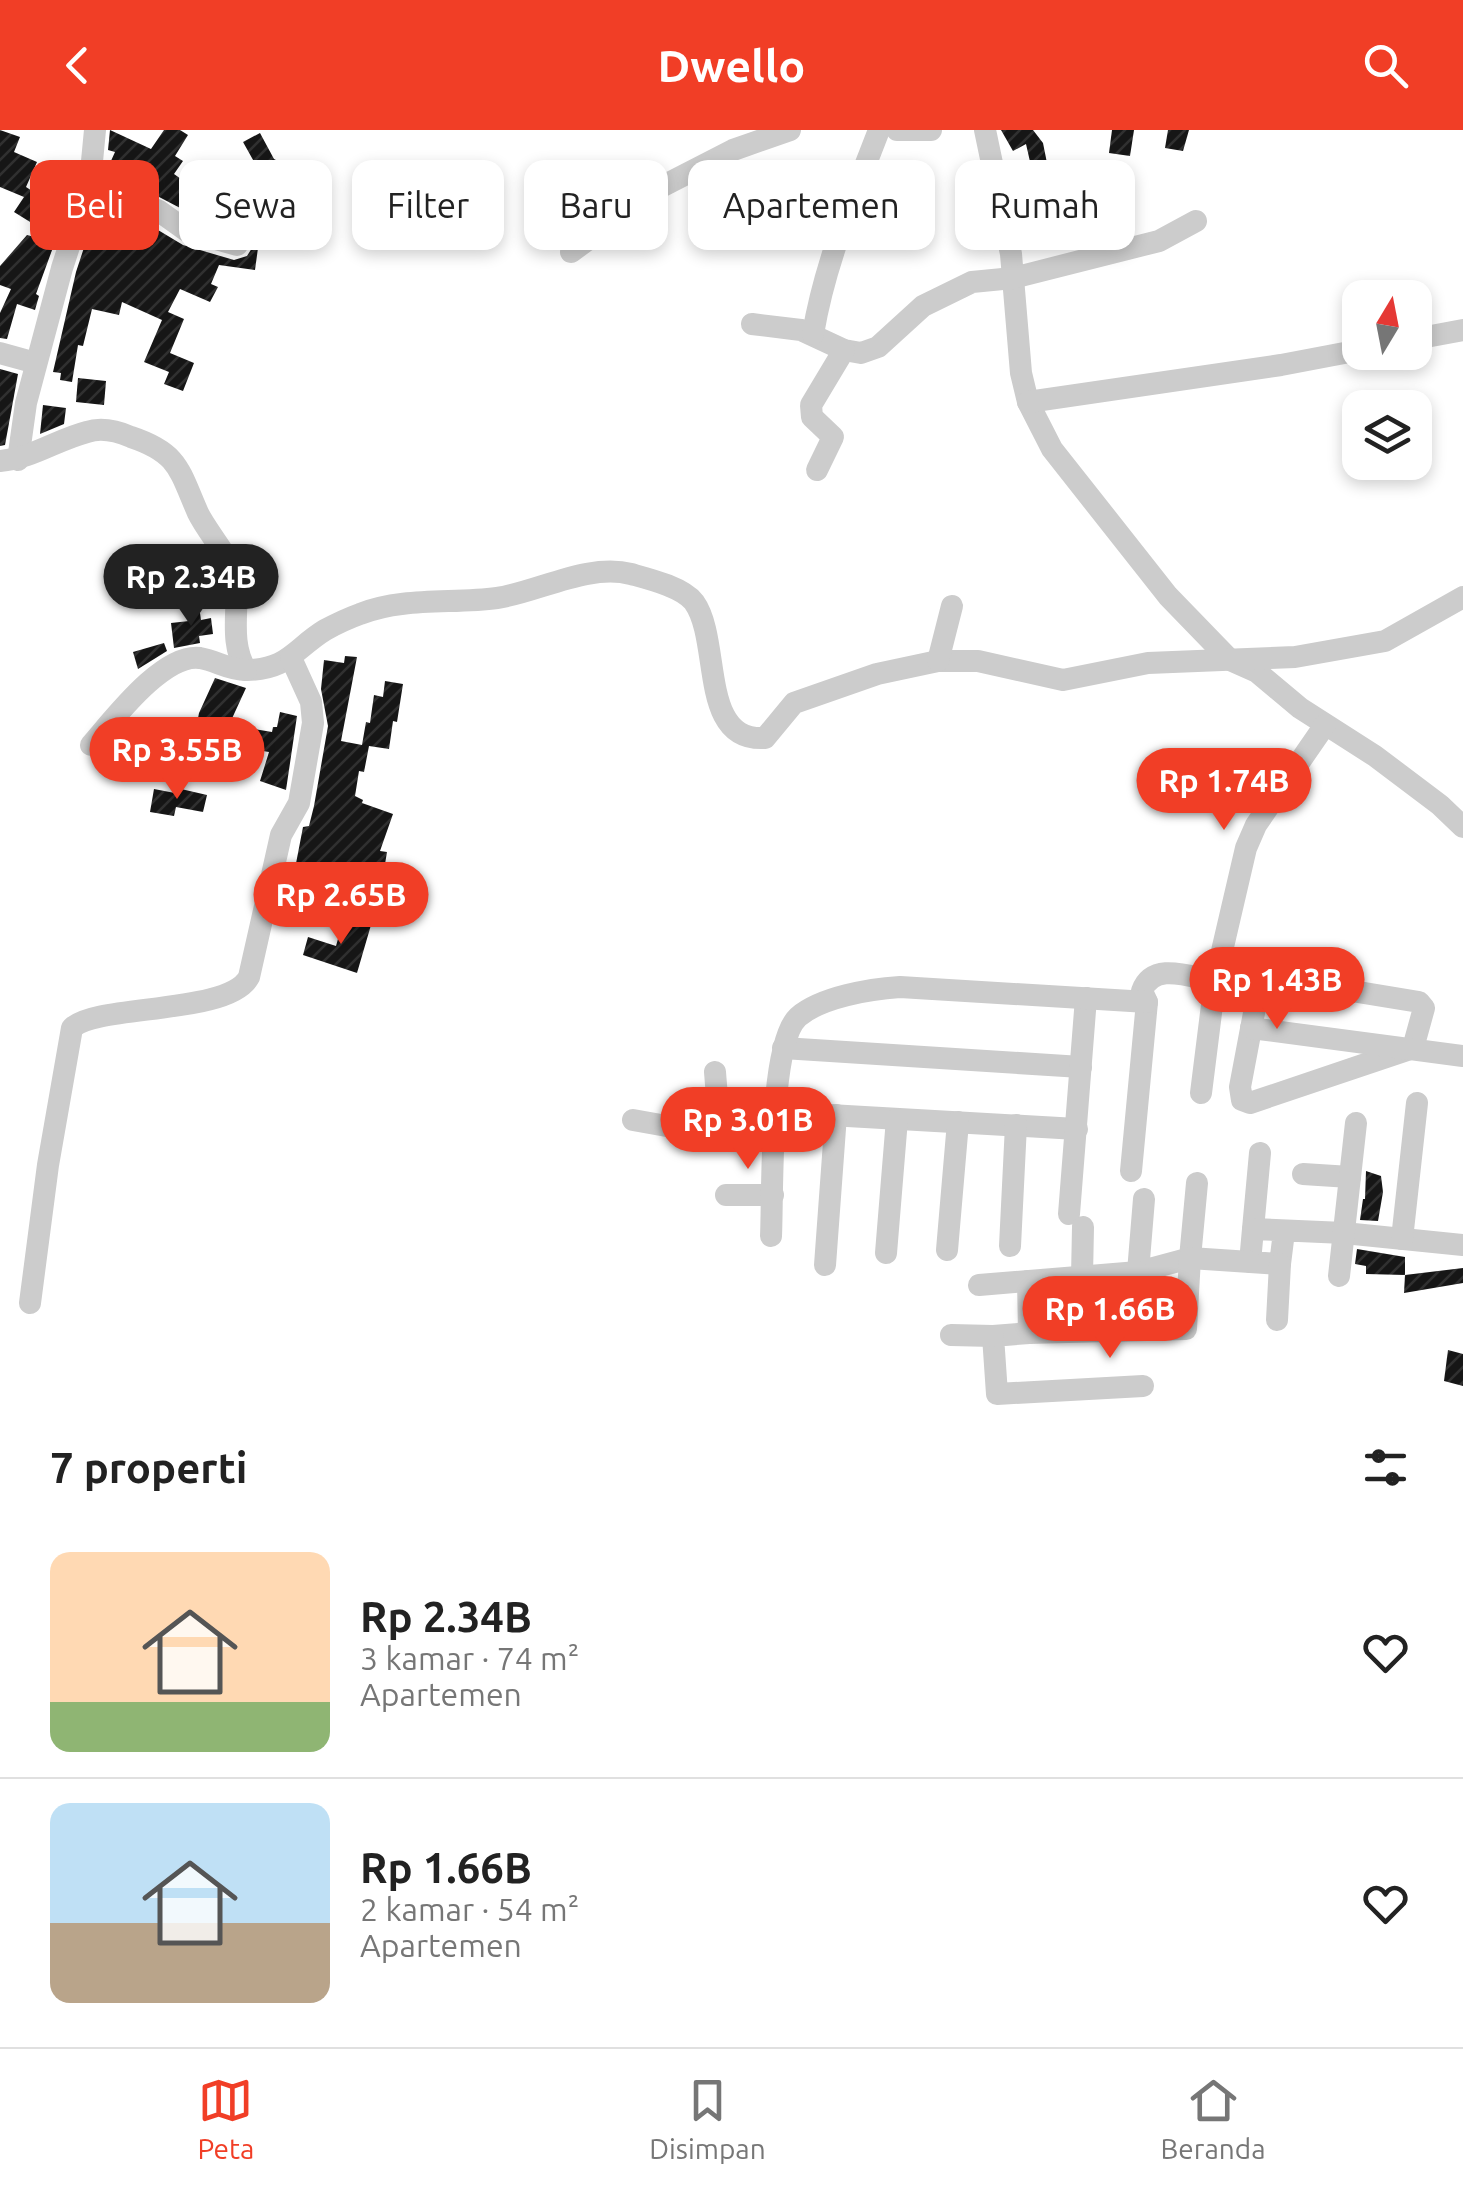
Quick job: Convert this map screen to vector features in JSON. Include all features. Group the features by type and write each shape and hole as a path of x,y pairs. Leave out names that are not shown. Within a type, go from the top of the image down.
{"street":[{"path":"92,160 95,130"},
{"path":"571,252 659,188 733,150 790,130"},
{"path":"813,334 832,250 879,130"},
{"path":"897,130 931,130"},
{"path":"987,136 1012,278 1021,373 1028,402 1052,449 1168,596 1241,665 1375,756 1463,827"},
{"path":"752,324 813,334 844,350 861,353 878,347 923,306 972,282 1012,278 1159,242 1196,221"},
{"path":"9,461 70,250"},
{"path":"1432,336 1463,330"},
{"path":"817,470 833,437 812,418 811,405 844,350"},
{"path":"0,353 36,363"},
{"path":"1028,402 1342,353"},
{"path":"9,461 100,429 114,430 164,450 236,576 237,647 246,670"},
{"path":"92,745 142,686 175,665 200,658 230,669 264,670 291,658 324,631 363,612 408,603 498,598 569,577 625,572 665,585 693,600 724,720 738,734 765,738 794,703 877,674 938,661 978,661 1063,680 1148,662 1241,665 1385,641 1463,598"},
{"path":"938,661 952,606"},
{"path":"30,1303 48,1165 72,1028 84,1020 168,1009 244,985 281,835 298,804 314,711 291,658"},
{"path":"1201,1093 1215,981 1251,836 1325,725"},
{"path":"270,890 380,911"},
{"path":"1130,1171 1147,1002 1142,991 1151,975 1162,972 1215,981"},
{"path":"1261,976 1420,1002 1424,1008 1413,1048 1250,1104 1239,1094 1261,976"},
{"path":"771,1236 782,1048 799,1016 860,992 900,987 1147,1002"},
{"path":"1082,1277 1076,1221 1077,1129 1086,998"},
{"path":"1251,1028 1463,1056"},
{"path":"782,1048 1081,1067"},
{"path":"715,1072 720,1135"},
{"path":"1402,1239 1417,1103"},
{"path":"633,1120 720,1135 836,1115 1077,1129"},
{"path":"826,1265 836,1115"},
{"path":"886,1253 896,1118"},
{"path":"947,1250 958,1122"},
{"path":"1339,1276 1356,1123"},
{"path":"1010,1246 1016,1125"},
{"path":"1250,1262 1260,1153"},
{"path":"1302,1174 1350,1177"},
{"path":"951,1335 1186,1329 1197,1182"},
{"path":"726,1194 773,1195"},
{"path":"1138,1272 1144,1199"},
{"path":"1253,1229 1463,1245"},
{"path":"1277,1320 1284,1232"},
{"path":"979,1285 1138,1272 1190,1258 1280,1264"},
{"path":"1028,1281 1030,1333"},
{"path":"993,1336 998,1394 1077,1398 1143,1386"}],"building":[{"path":"0,130 20,137 14,152 32,160 26,187 30,190 30,222 14,212 24,197 0,187"},
{"path":"110,130 151,149 164,130 180,130 188,135 175,156 181,160 174,174 179,178 179,207 159,197 159,160 111,160 115,152 108,150"},
{"path":"1001,130 1033,130 1043,143 1046,160 1030,160 1026,144 1013,151"},
{"path":"1112,130 1134,130 1130,156 1109,153"},
{"path":"1168,130 1189,130 1183,151 1165,148"},
{"path":"260,133 274,159 253,160 243,142"},
{"path":"159,231 179,243 179,250 200,250 234,260 247,256 251,250 258,250 255,270 219,265 211,284 218,287 210,302 180,289 168,312 184,319 170,353 194,363 183,391 164,384 169,372 144,362 162,320 122,302 119,315 92,309 83,346 78,345 72,382 60,380 61,373 53,372 83,250 159,250"},
{"path":"27,235 30,250 52,250 36,294 39,296 35,310 17,304 7,339 0,338 0,313 11,289 0,285 0,266"},
{"path":"0,369 18,374 5,445 0,446"},
{"path":"78,378 106,381 104,405 76,402"},
{"path":"43,405 66,408 64,424 40,434"},
{"path":"199,606 201,620 211,618 213,634 199,636 200,643 174,648 171,623 189,621 187,608"},
{"path":"164,643 167,651 138,669 133,652"},
{"path":"345,656 357,657 341,741 362,745 374,695 383,697 385,681 403,684 389,749 369,746 355,796 362,803 393,814 380,851 387,852 385,864 422,879 412,902 380,888 379,896 293,879 303,827 309,826 314,806 328,726 321,689 324,660 344,663"},
{"path":"215,678 246,688 229,725 272,732 280,712 297,716 286,790 260,781 269,752 239,747 232,776 203,769 205,758 196,756 201,735 195,734 199,713"},
{"path":"154,789 180,794 181,789 207,795 203,812 176,807 174,816 150,812"},
{"path":"343,921 371,925 357,973 303,955 308,937 336,946"},
{"path":"1366,1171 1381,1176 1383,1192 1378,1221 1360,1220"},
{"path":"1357,1249 1405,1257 1405,1275 1366,1274 1366,1266 1355,1264"},
{"path":"1463,1268 1463,1283 1404,1293 1405,1275"},
{"path":"1448,1350 1463,1354 1463,1386 1444,1381"}]}
